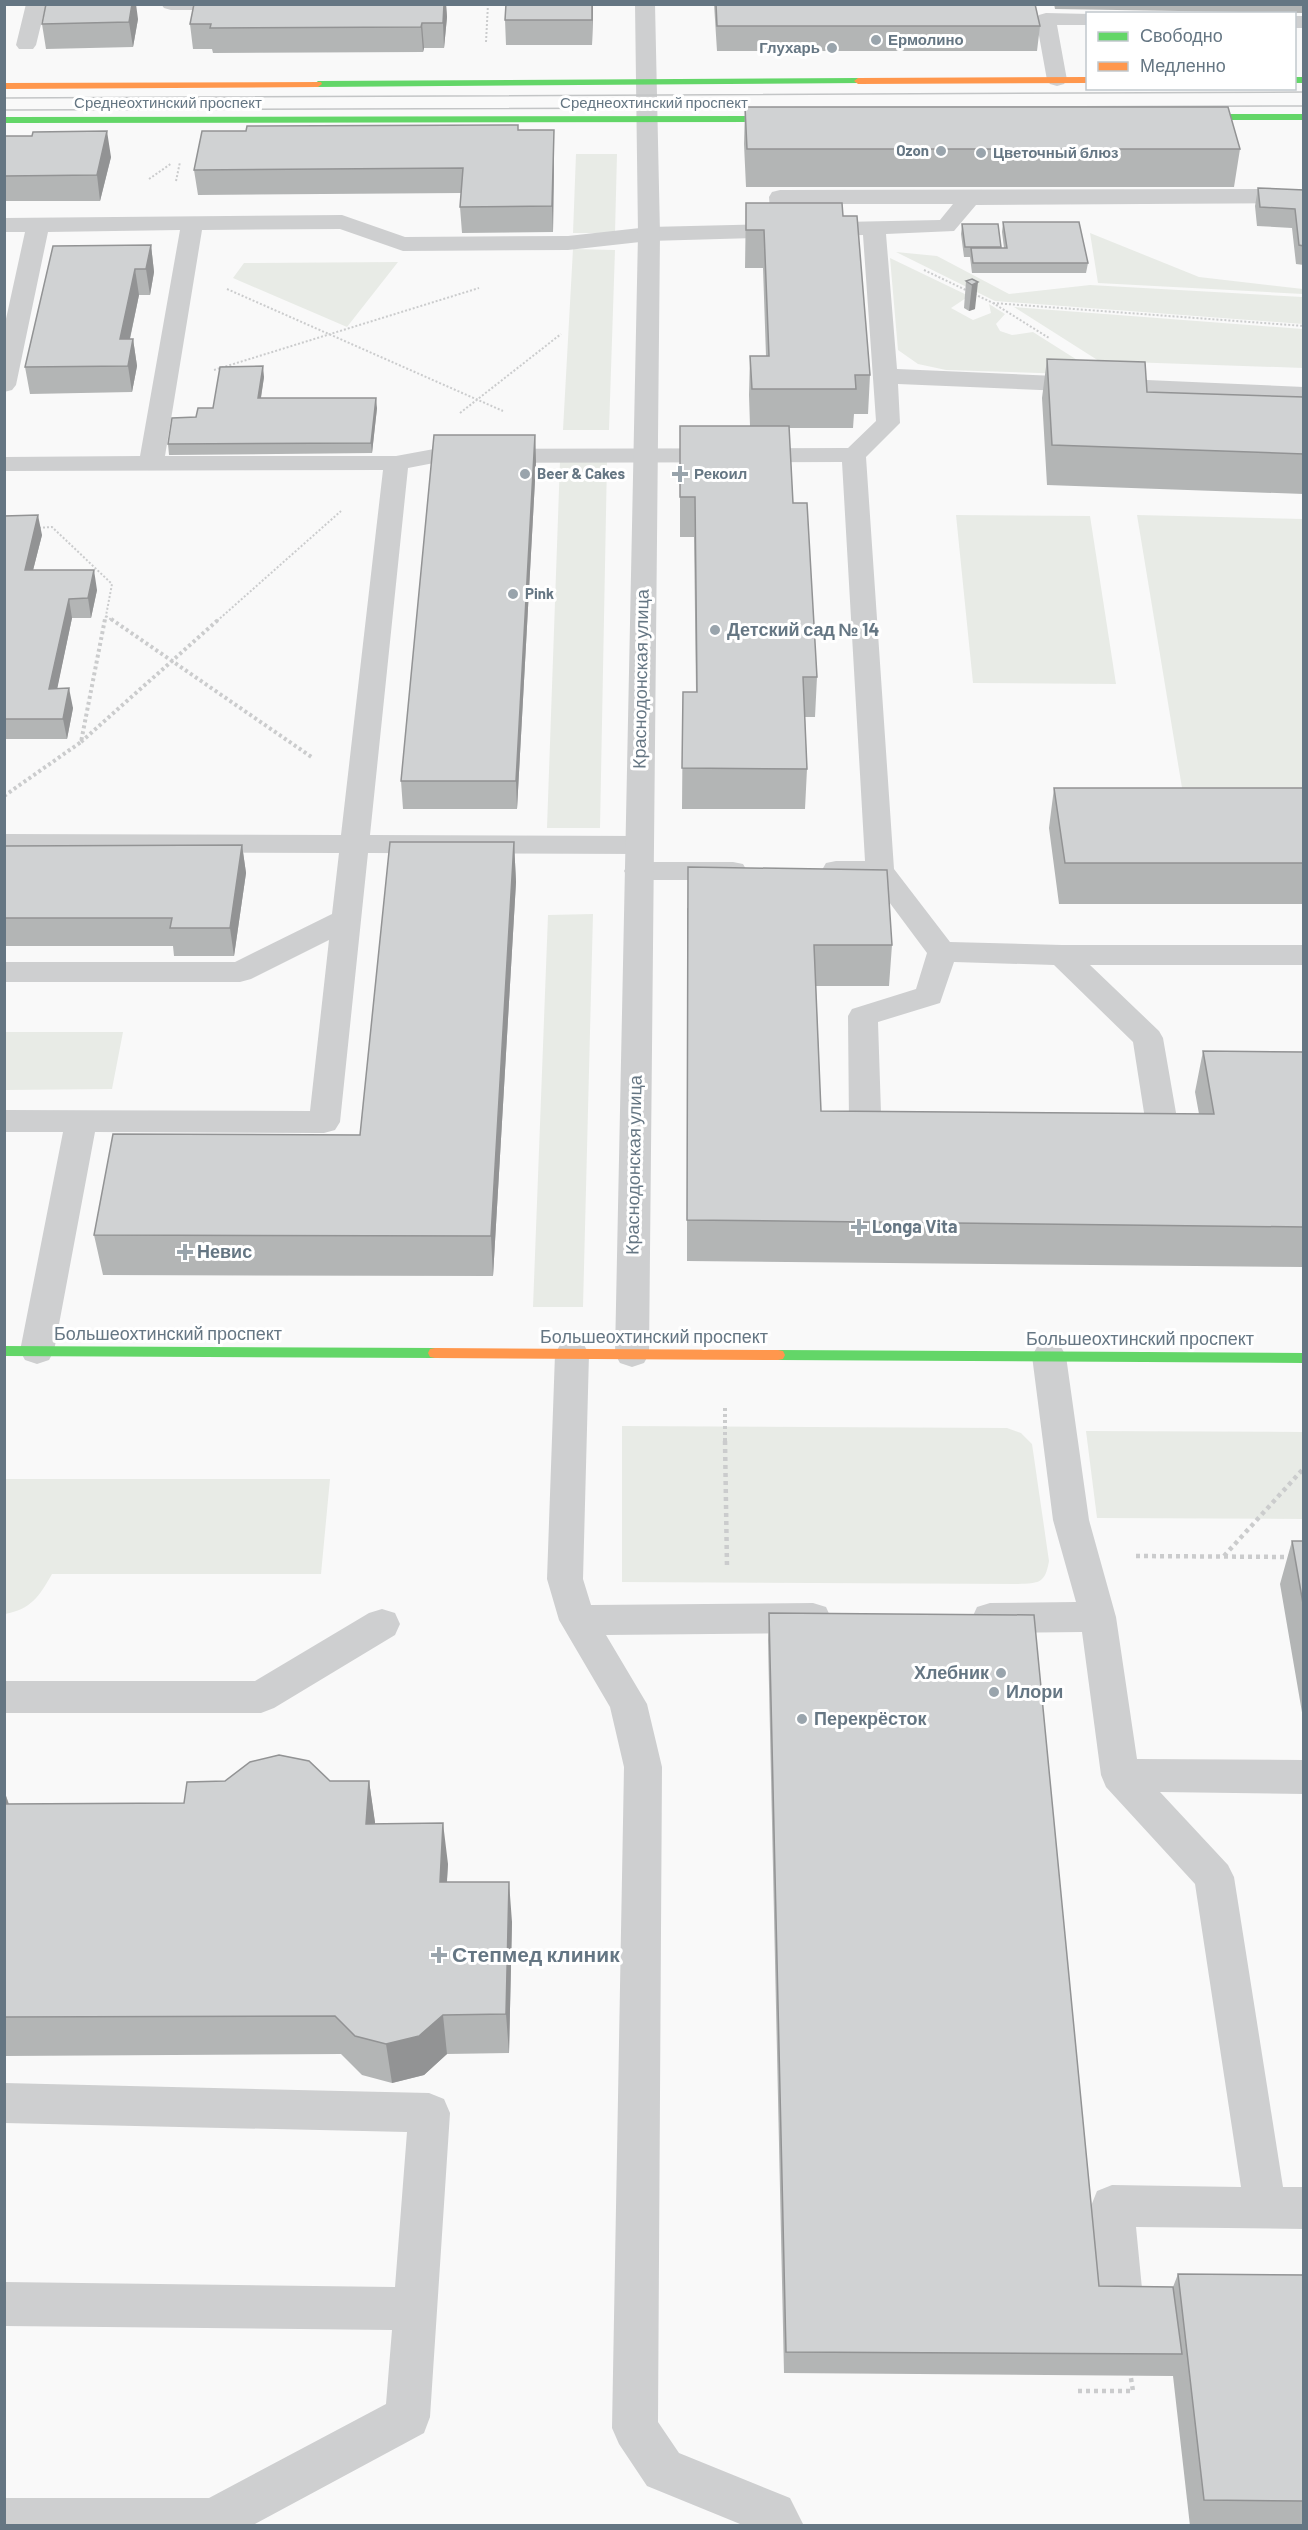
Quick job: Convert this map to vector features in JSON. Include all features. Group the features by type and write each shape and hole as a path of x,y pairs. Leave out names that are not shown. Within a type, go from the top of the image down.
{"main road":[{"name":"Среднеохтинский проспект","path":"4,86 1086,80"},
{"path":"1172,117 1304,117"},
{"name":"Среднеохтинский проспект","path":"4,120 806,119"},
{"name":"Большеохтинский проспект","path":"4,1351 1304,1358"}],"street":[{"path":"26,45 36,4"},
{"path":"171,4 278,4"},
{"name":"Краснодонская улица","path":"632,1354 649,234 645,4"},
{"path":"1056,80 1039,12 1086,19"},
{"path":"782,230 780,197 1304,196"},
{"path":"4,225 342,222 403,244 568,243 649,234 782,230 875,238 946,226 970,198"},
{"path":"151,464 192,223"},
{"path":"4,385 38,225"},
{"path":"4,464 396,463 434,456 854,455 888,423 875,238"},
{"path":"886,376 1304,394"},
{"path":"854,455 880,870 942,952"},
{"path":"4,1121 324,1122 396,463"},
{"path":"4,843 354,844 638,858 753,870"},
{"path":"811,870 880,870"},
{"path":"4,972 240,972 346,919"},
{"path":"942,952 1062,955 1304,955"},
{"path":"924,1125 865,1124 863,1016 929,996 942,952"},
{"path":"1062,955 1148,1038 1163,1130 1103,1129"},
{"path":"37,1352 81,1121"},
{"path":"572,1354 565,1579 577,1620 628,1704 643,1767 635,2428 663,2470 774,2514 781,2526"},
{"path":"1048,1356 1071,1520 1098,1617 1120,1775 1214,1876 1284,2208 1112,2206 1122,2309"},
{"path":"955,1618 1098,1617"},
{"path":"577,1620 847,1618"},
{"path":"4,1697 261,1697 382,1624"},
{"path":"1120,1775 1304,1777"},
{"path":"4,2103 429,2113 408,2417 213,2521 4,2521"},
{"path":"4,2304 416,2309"}],"path":[{"path":"485,46 488,4"},
{"path":"875,238 993,303 1050,339"},
{"path":"183,270 510,414"},
{"path":"164,385 332,336 488,286"},
{"path":"993,303 1304,326"},
{"path":"4,796 81,742 396,463 561,334"},
{"path":"28,528 52,527 112,584 81,742"},
{"path":"106,616 359,789"},
{"path":"725,1408 728,1619"},
{"path":"1223,1557 1304,1468"},
{"path":"1082,1556 1292,1557"}],"shaded area":[{"path":"576,154 617,154 615,233 573,233"},
{"path":"1090,233 1199,277 1303,289 1303,294 1098,283"},
{"path":"573,249 615,250 609,430 563,430"},
{"path":"896,252 937,256 1009,294 1090,285 1303,297 1303,324 995,301"},
{"path":"890,258 969,296 951,308 973,320 991,313 989,304 1005,314 996,324 1000,331 1012,335 1033,332 1101,375 946,370 918,364 898,350"},
{"path":"398,262 347,327 233,278 244,263"},
{"path":"1014,307 1303,329 1303,368 1128,362 1121,375"},
{"path":"560,461 607,461 600,828 547,828"},
{"path":"956,515 1090,516 1116,684 973,683"},
{"path":"1137,515 1303,519 1303,806 1185,806"},
{"path":"593,914 583,1307 533,1307 548,915"},
{"path":"5,1032 123,1032 112,1089 5,1090"},
{"path":"622,1426 1007,1428 1021,1433 1032,1444 1049,1561 1047,1569 1040,1581 1018,1584 622,1582"},
{"path":"1086,1431 1303,1432 1303,1519 1097,1518"},
{"path":"5,1479 330,1479 321,1574 52,1574 33,1601 21,1609 5,1614"}],"building":[{"path":"46,4 132,4 129,22 42,24"},
{"path":"194,4 444,4 443,23 422,23 421,27 210,28 211,24 190,24"},
{"path":"506,4 592,4 592,20 505,20"},
{"path":"716,4 1035,4 1040,26 717,26"},
{"path":"745,107 1228,107 1240,149 747,149"},
{"path":"518,125 518,130 554,130 552,206 460,207 463,168 194,170 202,131 246,131 247,126"},
{"path":"107,131 97,175 4,176 4,136 32,136 33,132"},
{"path":"1258,188 1304,190 1304,246 1299,245 1295,209 1260,207"},
{"path":"746,203 842,203 843,216 857,216 870,375 855,375 856,389 752,389 750,356 769,356 764,230 746,230"},
{"path":"1003,222 1079,222 1088,263 973,263 971,248 1007,248"},
{"path":"962,224 998,224 1001,247 965,247"},
{"path":"151,245 146,269 135,269 120,339 133,339 128,366 25,367 53,246"},
{"path":"972,279 978,282 972,285 966,281"},
{"path":"1047,359 1145,362 1147,392 1304,397 1304,454 1052,445"},
{"path":"263,366 258,398 376,398 371,443 168,444 172,418 196,417 198,408 213,408 220,367"},
{"path":"680,426 789,426 793,503 807,503 817,677 803,677 807,769 682,768 683,692 697,692 695,497 680,497"},
{"path":"434,435 535,435 516,781 401,781"},
{"path":"38,515 25,570 94,570 88,598 69,599 49,689 69,688 63,719 4,719 4,516"},
{"path":"1054,788 1304,788 1304,863 1065,863"},
{"path":"390,842 514,842 491,1236 94,1235 113,1134 360,1135"},
{"path":"242,845 230,928 170,928 172,918 4,918 4,846"},
{"path":"688,867 887,870 892,945 814,945 821,1111 1214,1114 1203,1051 1304,1052 1304,1227 687,1220"},
{"path":"1292,1541 1304,1541 1304,1609"},
{"path":"769,1613 1034,1615 1099,2286 1173,2287 1182,2354 786,2352"},
{"path":"279,1755 309,1761 330,1781 369,1781 366,1824 443,1823 440,1882 509,1882 506,2014 443,2015 419,2036 386,2044 355,2036 335,2016 4,2017 4,1804 184,1803 187,1782 225,1781 250,1762"},
{"path":"1178,2274 1304,2275 1304,2501 1204,2500"}],"tram line":[{"path":"4,98 1304,92"},
{"path":"4,110 1304,106"}],"traffic: fast":[{"path":"1296,80 1304,80"},
{"path":"318,84 858,81"},
{"path":"1185,117 1304,117"},
{"path":"4,120 789,119"},
{"path":"4,1351 435,1353"},
{"path":"778,1355 1304,1358"}],"traffic: slow":[{"path":"858,81 1086,80"},
{"path":"4,86 318,84"},
{"path":"435,1353 778,1355"}],"place":[{"name":"Ермолино","path":"876,40"},
{"name":"Глухарь","path":"832,48"},
{"name":"Ozon","path":"941,151"},
{"name":"Цветочный блюз","path":"981,153"},
{"name":"Beer & Cakes","path":"525,474"},
{"name":"Рекоил","path":"680,474"},
{"name":"Pink","path":"513,594"},
{"name":"Детский сад № 14","path":"715,630"},
{"name":"Longa Vita","path":"859,1227"},
{"name":"Невис","path":"185,1252"},
{"name":"Хлебник","path":"1001,1673"},
{"name":"Илори","path":"994,1692"},
{"name":"Перекрёсток","path":"802,1719"},
{"name":"Степмед клиник","path":"439,1955"}]}
